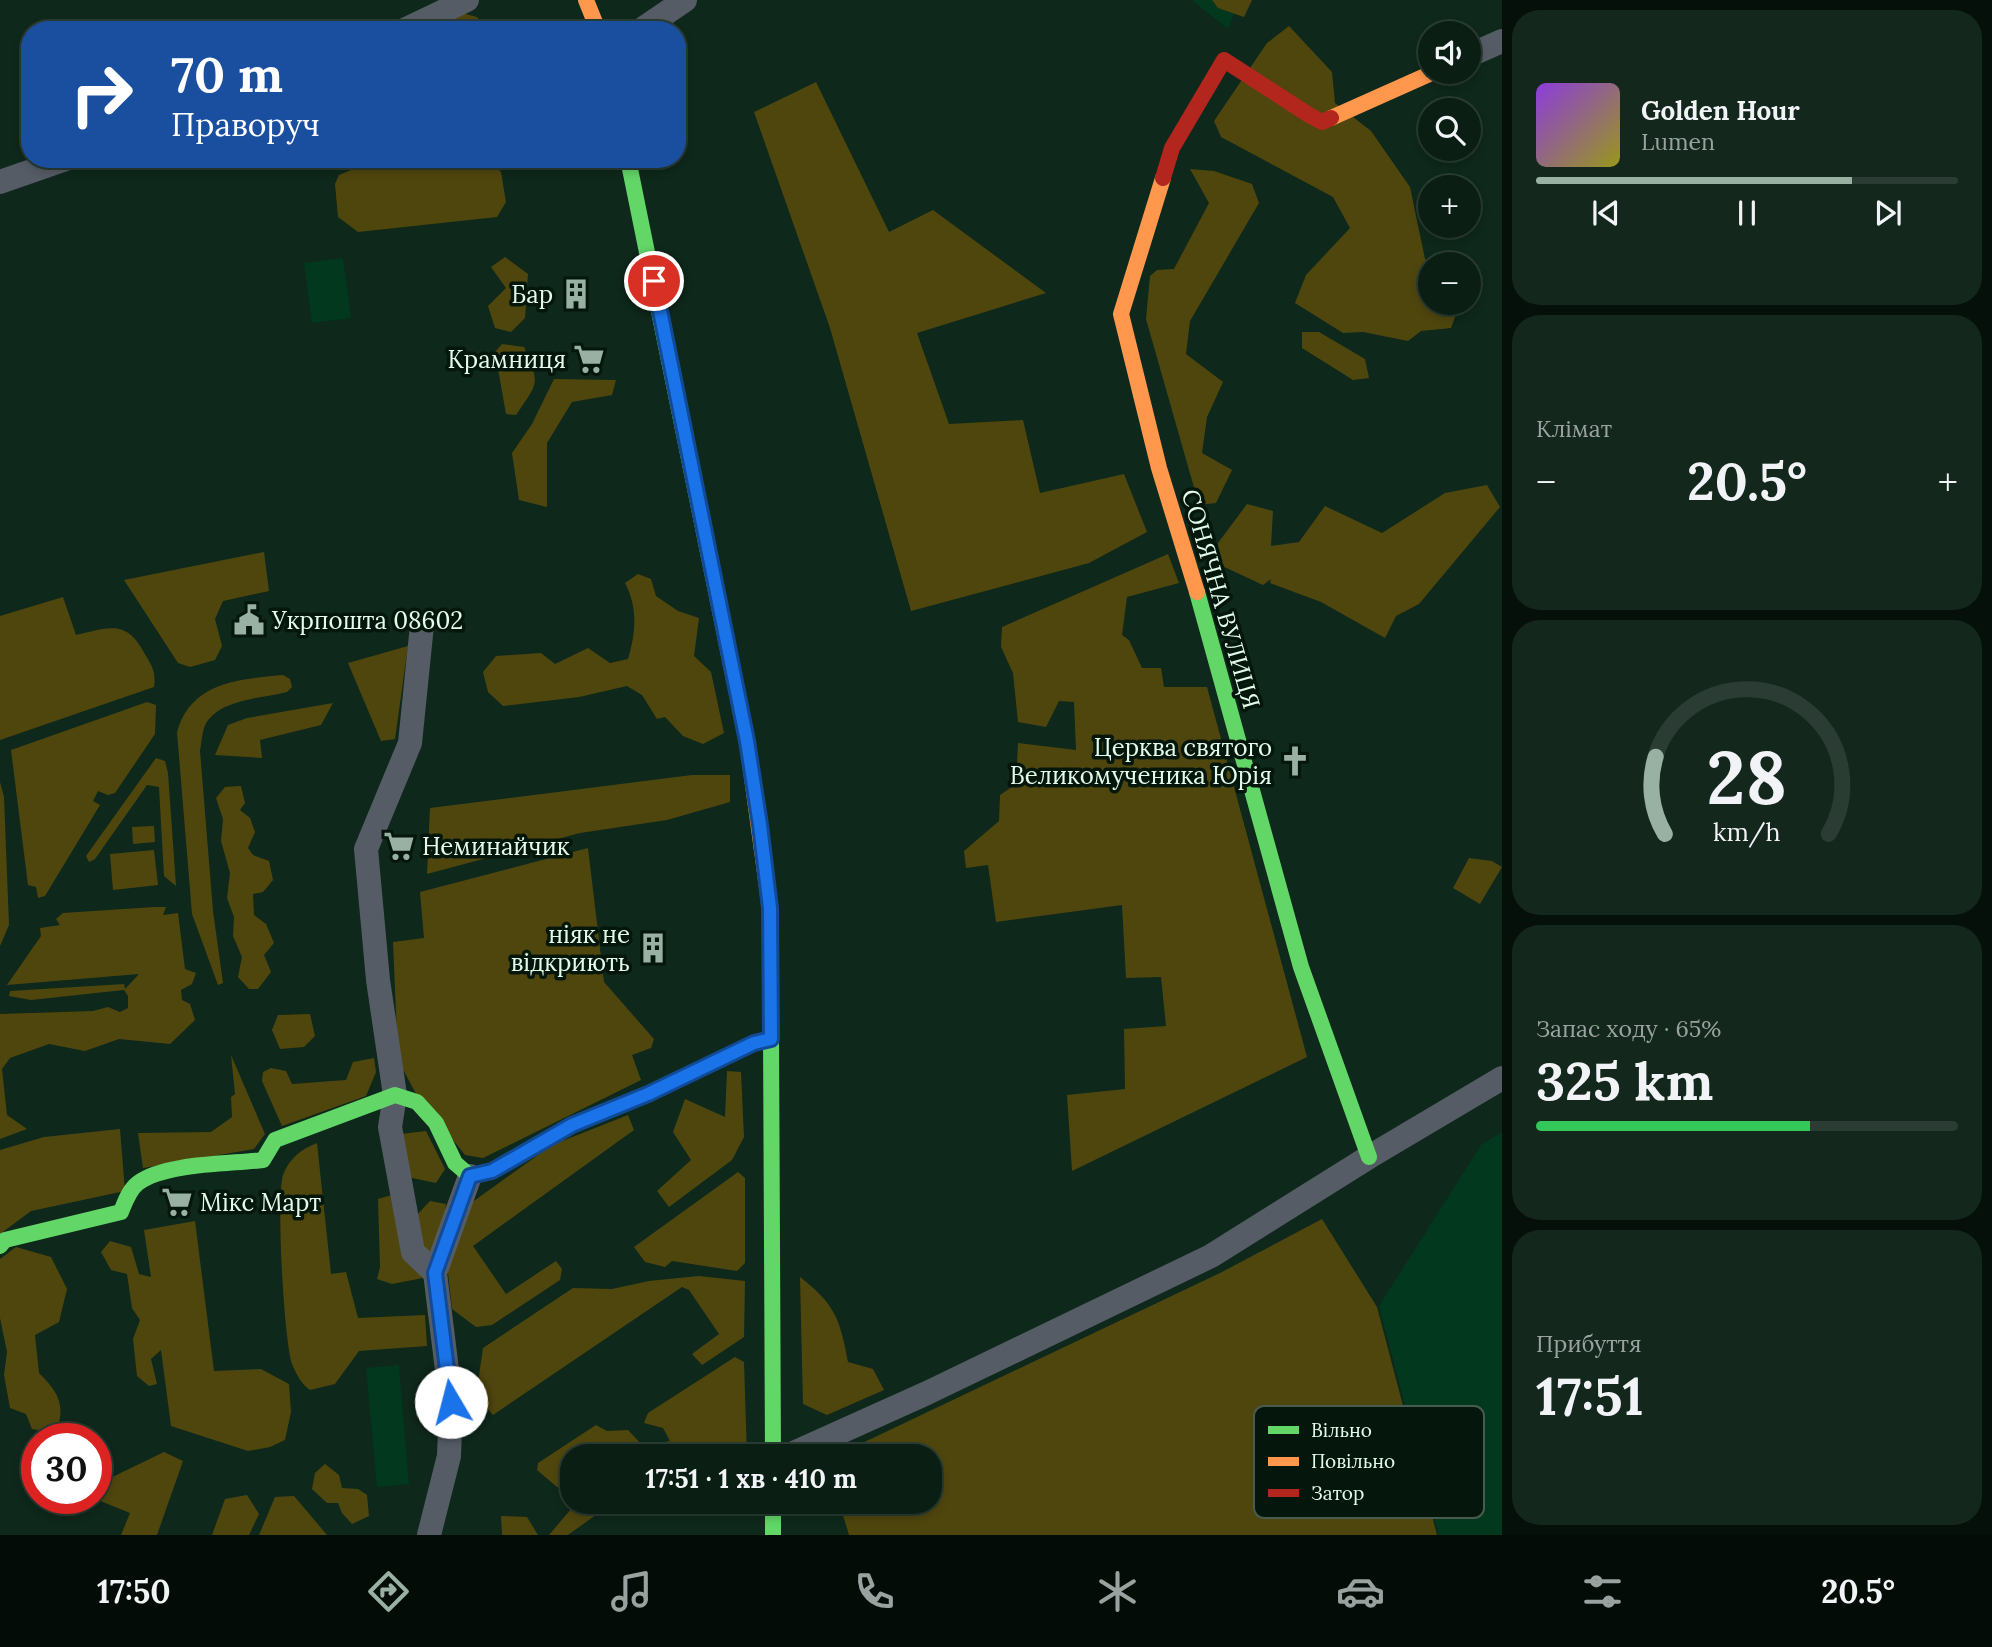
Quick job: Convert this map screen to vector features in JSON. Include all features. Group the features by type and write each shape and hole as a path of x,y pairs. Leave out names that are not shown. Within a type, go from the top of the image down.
{"street":[{"path":"423,21 467,0"},
{"path":"586,0 594,21"},
{"path":"654,21 685,0"},
{"path":"1481,50 1502,41"},
{"name":"СОНЯЧНА ВУЛИЦЯ","path":"1369,1157 1301,967 1269,859 1221,673 1159,468 1121,314 1172,148 1224,60 1250,72 1301,112 1322,122 1418,79"},
{"path":"0,181 39,168"},
{"path":"630,168 747,741 770,908 769,1149 773,1444"},
{"path":"422,625 410,743 366,849 379,993 395,1095 390,1127 413,1252 435,1273"},
{"path":"470,1176 492,1171 572,1125 648,1094 754,1043 771,1039"},
{"path":"814,1444 927,1393 1211,1256 1369,1157 1502,1079"},
{"path":"0,1245 5,1240 121,1212 130,1191 140,1181 158,1174 263,1160 275,1140 395,1095 417,1101 436,1123 455,1163 470,1176"},
{"path":"429,1535 449,1456 451,1402 435,1273 470,1176"},
{"path":"773,1514 773,1535"}],"shaded area":[{"path":"1192,0 1240,0 1228,29"},
{"path":"1212,0 1252,0 1244,17 1218,8"},
{"path":"458,12 477,17 480,21 439,21"},
{"path":"1289,26 1332,72 1335,103 1371,131 1410,187 1418,238 1421,238 1424,252 1418,252 1418,315 1456,315 1451,328 1421,331 1408,341 1363,332 1343,333 1295,303 1306,275 1350,228 1333,197 1221,137 1214,121 1267,43"},
{"path":"816,82 889,232 933,210 1046,293 917,333 949,424 1023,420 1040,493 1124,474 1147,532 1089,563 911,611 830,328 754,112"},
{"path":"356,168 497,168 501,172 506,202 497,217 358,232 338,217 335,184 339,175"},
{"path":"1190,169 1214,171 1252,184 1259,203 1190,321 1186,354 1223,382 1207,417 1202,453 1232,470 1216,503 1199,505 1146,319 1150,276 1157,270 1174,269 1209,203"},
{"path":"505,257 528,274 525,318 511,332 495,328 488,306 506,288 491,267"},
{"path":"343,258 351,318 312,323 304,263"},
{"path":"1302,332 1319,332 1365,359 1369,378 1353,380 1302,348"},
{"path":"502,344 524,347 535,376 533,389 516,415 506,414 495,352"},
{"path":"554,379 616,380 612,395 572,402 547,443 547,507 519,500 512,453 532,424"},
{"path":"1487,485 1500,507 1419,604 1396,616 1385,638 1321,602 1270,583 1271,579 1263,585 1218,564 1218,543 1247,504 1273,511 1271,546 1299,542 1325,506 1382,533 1445,493"},
{"path":"264,552 269,591 223,601 215,619 222,646 215,660 190,667 178,663 124,580"},
{"path":"1168,554 1179,583 1127,597 1122,635 1129,640 1142,668 1161,668 1164,687 1207,687 1307,1057 1072,1171 1067,1095 1125,1089 1124,1029 1166,1026 1161,977 1126,978 1122,905 996,922 988,865 966,868 964,851 999,821 1000,795 1016,784 1018,743 1076,750 1074,702 1059,701 1046,727 1018,722 1013,673 1001,647 1002,627"},
{"path":"638,574 651,579 656,596 678,611 699,618 694,656 711,672 724,733 703,744 683,736 665,717 657,719 642,695 627,686 579,697 503,706 488,692 483,672 496,656 541,653 555,664 588,648 610,663 628,659 633,639 634,611 625,583"},
{"path":"63,597 76,635 109,628 125,631 132,636 152,667 154,687 0,740 0,616"},
{"path":"408,646 395,739 381,741 348,663"},
{"path":"283,675 290,679 292,687 287,692 245,700 225,707 209,719 203,734 200,751 213,911 223,983 218,985 192,914 177,732 184,715 205,693 234,682"},
{"path":"147,702 156,705 155,734 115,793 108,795 98,791 93,801 100,805 45,896 38,898 36,887 28,885 11,750"},
{"path":"333,703 321,725 260,740 262,758 215,755 228,725 247,718"},
{"path":"156,758 165,761 168,773 176,886 164,876 159,787 147,785 95,859 89,862 86,856"},
{"path":"692,775 730,775 730,802 667,820 580,833 427,874 430,808"},
{"path":"0,782 4,797 9,925 0,946"},
{"path":"241,786 245,803 240,810 250,818 255,832 248,848 253,855 269,861 273,880 263,892 253,894 254,915 266,924 274,943 264,955 271,972 258,989 249,989 238,977 242,957 233,936 234,917 227,898 230,873 221,841 223,819 216,798 225,787"},
{"path":"154,826 155,842 133,844 132,827"},
{"path":"588,848 604,982 654,1039 651,1048 632,1055 641,1080 483,1158 465,1155 415,1092 398,1060 393,942 424,938 420,892"},
{"path":"154,850 158,885 113,890 110,854"},
{"path":"1469,858 1492,861 1502,867 1480,904 1453,888"},
{"path":"166,907 163,915 178,913 185,969 196,973 192,984 181,990 182,1000 190,1004 195,1020 170,1044 119,1039 85,1051 49,1044 10,1058 2,1069 7,1115 27,1129 0,1139 0,1014 93,1011 108,1007 120,1012 128,1008 128,996 124,990 31,1000 9,996 10,991 124,984 125,989 139,974 7,985 41,936 40,928 60,925 56,919 63,913"},
{"path":"310,1014 315,1036 304,1047 280,1049 272,1030 278,1015"},
{"path":"231,1055 265,1134 254,1149 143,1168 138,1133 211,1132 232,1117 231,1097 235,1094"},
{"path":"374,1058 376,1072 366,1096 282,1126 262,1081 263,1072 271,1068 286,1071 292,1084 346,1080 353,1062"},
{"path":"727,1071 741,1072 744,1137 732,1160 669,1207 657,1191 691,1160 673,1132 685,1099 725,1117"},
{"path":"628,1115 634,1130 473,1246 506,1294 556,1261 562,1269 560,1280 492,1325 476,1327 452,1309 447,1264 471,1203 552,1145"},
{"path":"120,1129 125,1191 31,1211 0,1234 0,1150 44,1137"},
{"path":"426,1131 445,1169 436,1183 403,1176 401,1134"},
{"path":"1502,1132 1502,1535 1439,1535 1435,1518 1484,1518 1484,1406 1405,1406 1379,1306 1481,1145"},
{"path":"317,1143 331,1274 346,1272 358,1318 425,1315 427,1346 359,1351 335,1384 310,1390 295,1372 289,1350 280,1211 283,1175 286,1169 296,1155"},
{"path":"738,1172 745,1178 745,1263 737,1271 672,1261 665,1267 645,1262 634,1247"},
{"path":"395,1194 415,1217 430,1201 446,1204 441,1241 428,1277 392,1284 377,1279 380,1267 378,1199"},
{"path":"1322,1219 1377,1307 1403,1406 1254,1406 1254,1518 1433,1518 1437,1535 849,1535 843,1514 942,1514 942,1444 860,1444 1220,1273"},
{"path":"195,1221 214,1371 261,1369 289,1384 291,1412 285,1440 270,1447 248,1451 171,1426 161,1350 151,1359 157,1384 149,1386 137,1376 133,1339 140,1320 132,1308 127,1274 111,1270 101,1252 110,1241 131,1247 139,1274 151,1277 144,1230"},
{"path":"16,1247 51,1257 67,1289 59,1322 35,1335 39,1373 52,1387 59,1400 59,1423 30,1423 26,1414 10,1408 4,1375 7,1352 0,1318 0,1259"},
{"path":"699,1276 745,1281 744,1337 702,1365 692,1354 719,1334 689,1290 682,1287 493,1415 476,1396 483,1348 573,1288 612,1289 649,1281"},
{"path":"800,1277 821,1296 834,1314 839,1323 848,1362 873,1369 884,1390 827,1415 803,1404"},
{"path":"735,1357 744,1362 747,1444 654,1444 670,1441 663,1428 644,1423 648,1413"},
{"path":"399,1365 409,1484 377,1487 366,1368"},
{"path":"596,1425 607,1431 628,1430 641,1444 567,1444"},
{"path":"560,1449 560,1488 537,1470 538,1463"},
{"path":"164,1452 183,1461 157,1535 121,1535 130,1513 112,1506 112,1477"},
{"path":"325,1464 339,1475 342,1488 358,1489 367,1495 369,1516 352,1524 342,1513 338,1503 327,1503 312,1489 315,1473"},
{"path":"247,1495 259,1514 249,1535 212,1535 225,1499"},
{"path":"294,1496 327,1535 259,1535 275,1497"},
{"path":"567,1514 597,1514 568,1535 549,1535"},
{"path":"501,1516 527,1517 538,1535 502,1535"}],"traffic: fast":[{"path":"630,168 730,660"},
{"path":"1197,592 1301,967 1369,1157"},
{"path":"771,1034 773,1444"},
{"path":"0,1246 5,1240 121,1212 135,1186 149,1176 180,1168 263,1160 275,1140 395,1095 417,1102 436,1123 455,1163 470,1176 492,1171 572,1125 648,1094 754,1043 771,1039"},
{"path":"773,1514 773,1535"}],"traffic: slow":[{"path":"586,0 594,21"},
{"path":"1331,118 1418,79"},
{"path":"1163,178 1121,314 1159,468 1197,592"},
{"path":"730,660 747,741 770,909 771,1034"}],"traffic: jam":[{"path":"1163,178 1172,148 1224,60 1309,115 1322,122 1331,118"}],"place":[{"name":"Бар","path":"576,294"},
{"name":"Крамниця","path":"589,359"},
{"name":"Укрпошта 08602","path":"249,620"},
{"name":"Церква святого Великомученика Юрія","path":"1295,761"},
{"name":"Неминайчик","path":"399,846"},
{"name":"ніяк не відкриють","path":"653,948"},
{"name":"Мікс Март","path":"177,1202"}],"route":[{"path":"451,1402 435,1273 470,1176 492,1171 572,1125 648,1094 754,1043 771,1039 770,908 760,825 747,741 654,281"}]}
